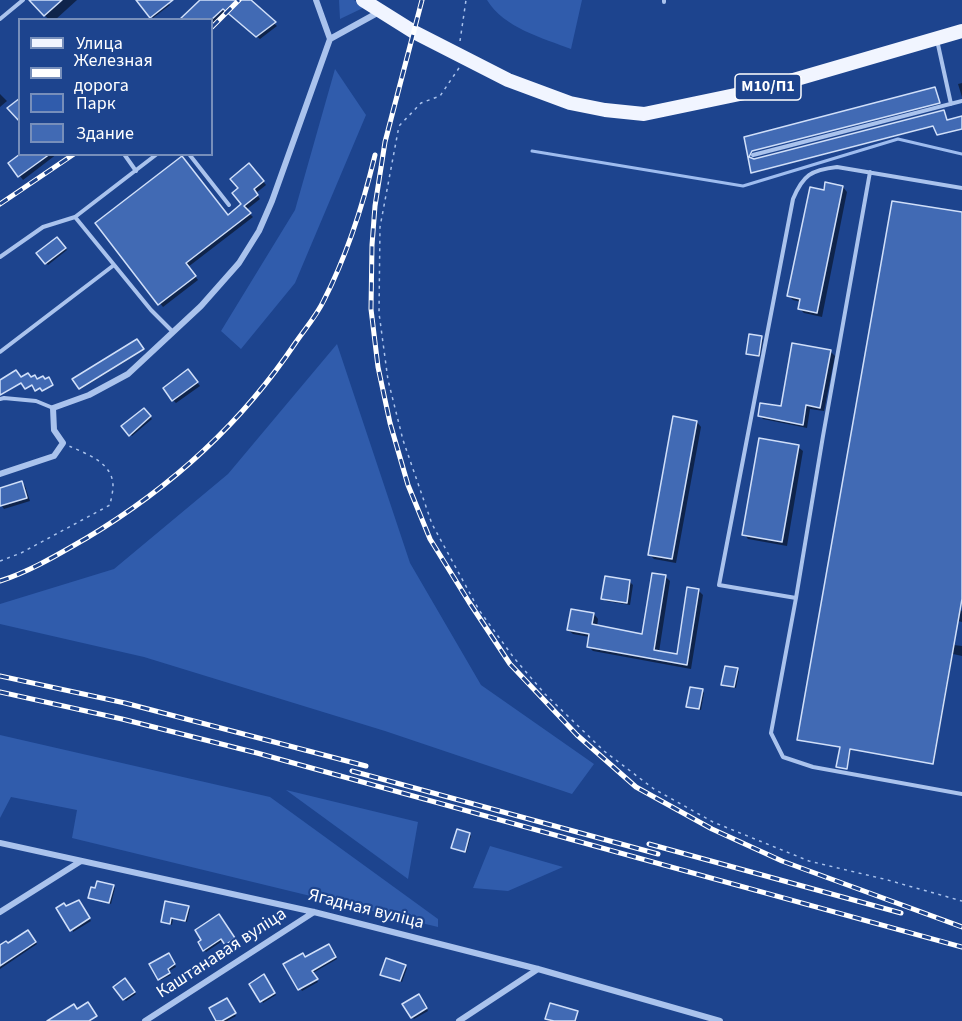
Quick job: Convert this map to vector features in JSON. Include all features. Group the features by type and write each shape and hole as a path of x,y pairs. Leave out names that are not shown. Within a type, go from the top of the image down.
{"main road":[{"name":"М10/П1","path":"363,0 379,12 507,80 570,103 644,114 759,90 962,31"}],"street":[{"path":"0,474 54,456 63,443 54,430 53,408 89,395 128,374 201,306 239,263 259,231 272,201 330,39 316,0"},
{"path":"330,39 379,12"},
{"name":"Ягадная вуліца","path":"0,843 314,912 538,969 720,1021"},
{"path":"0,912 81,861"},
{"name":"Каштанавая вуліца","path":"146,1021 314,912"},
{"path":"459,1021 538,969"}],"lane":[{"path":"0,19 23,0"},
{"path":"937,39 951,104"},
{"path":"753,155 962,101"},
{"path":"125,156 136,171"},
{"path":"0,257 43,227 75,217 155,156"},
{"path":"191,156 229,205"},
{"path":"796,598 719,585 793,200 800,183 809,175 822,169 837,167 962,188"},
{"path":"870,172 771,733 783,757 813,767 962,794"},
{"path":"75,217 151,310 172,332"},
{"path":"0,352 114,265"},
{"path":"0,399 36,401 53,408"}],"path":[{"path":"466,0 458,55 461,65 440,96 421,103 399,126 380,227 380,313 388,380 403,440 432,524 479,610 514,658 545,694 604,751 654,789 713,822 809,861 962,901"},
{"path":"0,561 21,553 110,505 113,485 108,470 91,456 63,443"}],"green space":[{"path":"339,0 354,0 365,7 340,19"},
{"path":"487,0 582,0 571,49 514,25 494,10"},
{"path":"335,69 366,115 295,283 241,349 221,331 295,210"},
{"path":"337,344 410,563 481,685 594,764 572,794 385,731 144,657 0,624 0,604 114,569 228,474"},
{"path":"0,735 270,797 438,919 438,927 72,838 77,810 11,797 0,818"},
{"path":"286,790 418,822 408,879"},
{"path":"490,846 563,867 508,891 473,888"}],"building":[{"path":"29,0 62,0 44,16"},
{"path":"136,0 173,0 150,18"},
{"path":"200,0 251,0 276,22 256,37 223,9 213,18 181,18"},
{"path":"935,87 940,103 752,151 749,157 754,159 944,110 947,120 962,116 962,129 937,135 933,126 751,173 744,137"},
{"path":"18,100 18,120 7,108"},
{"path":"18,156 47,156 18,177 8,163"},
{"path":"182,156 228,215 241,204 232,193 238,188 230,179 249,163 264,181 254,189 258,195 244,206 251,213 186,263 196,276 158,305 95,223"},
{"path":"825,182 843,186 817,313 798,309 800,299 787,296 810,187 824,190"},
{"path":"892,201 962,212 962,599 933,764 850,749 847,769 836,767 840,747 797,740"},
{"path":"57,237 66,248 45,264 36,253"},
{"path":"749,334 762,336 759,356 746,354"},
{"path":"137,339 144,349 79,389 72,379"},
{"path":"792,343 831,350 820,408 806,405 803,425 758,416 760,403 781,406"},
{"path":"188,369 198,382 172,401 163,388"},
{"path":"16,370 21,377 28,373 31,377 35,375 37,379 43,376 45,379 49,377 53,385 42,391 40,388 35,391 32,385 25,389 21,383 0,395 0,380"},
{"path":"144,408 151,416 129,436 121,426"},
{"path":"673,416 697,421 672,559 648,555"},
{"path":"759,438 799,445 782,542 742,535"},
{"path":"22,481 27,498 0,506 0,488"},
{"path":"652,573 666,575 654,650 677,654 687,587 699,589 687,665 587,647 589,634 567,630 571,609 594,613 592,624 642,634"},
{"path":"605,576 630,580 627,603 601,599"},
{"path":"725,666 738,668 734,687 721,685"},
{"path":"690,687 703,689 699,709 686,707"},
{"path":"457,829 470,833 465,852 451,848"},
{"path":"97,881 114,885 109,903 88,898 91,887 95,888"},
{"path":"79,900 90,918 70,931 56,908 64,903 66,906"},
{"path":"165,901 189,906 185,921 171,918 170,924 161,922"},
{"path":"219,914 235,938 225,945 221,939 203,951 198,942 201,940 195,930"},
{"path":"28,930 36,942 0,966 0,945 6,941 8,943"},
{"path":"329,944 336,957 312,971 318,979 298,990 283,964 303,953 305,957"},
{"path":"169,953 175,964 168,969 170,973 158,980 149,964"},
{"path":"386,958 406,965 400,981 380,975"},
{"path":"264,974 275,993 260,1002 249,984"},
{"path":"125,978 135,992 123,1000 113,987"},
{"path":"419,994 427,1008 411,1018 402,1004"},
{"path":"227,998 236,1013 222,1021 216,1021 209,1008"},
{"path":"88,1002 97,1016 89,1021 47,1021 74,1004 77,1009"},
{"path":"550,1003 578,1011 575,1021 545,1019"}],"waterway":[{"path":"532,151 743,186 898,139 962,154"}],"railway":[{"path":"213,26 239,0"},
{"path":"422,0 385,142 375,206 371,309 378,367 390,423 408,485 430,539 510,664 577,735 636,787 712,829 782,861 962,927"},
{"path":"0,581 33,568 64,551 146,499 202,452 252,400 275,372 324,300 354,229 375,155"},
{"path":"0,204 71,156"},
{"path":"0,676 125,703 366,766"},
{"path":"0,692 122,719 257,753 962,947"},
{"path":"352,771 658,854"},
{"path":"649,844 901,913"}]}
